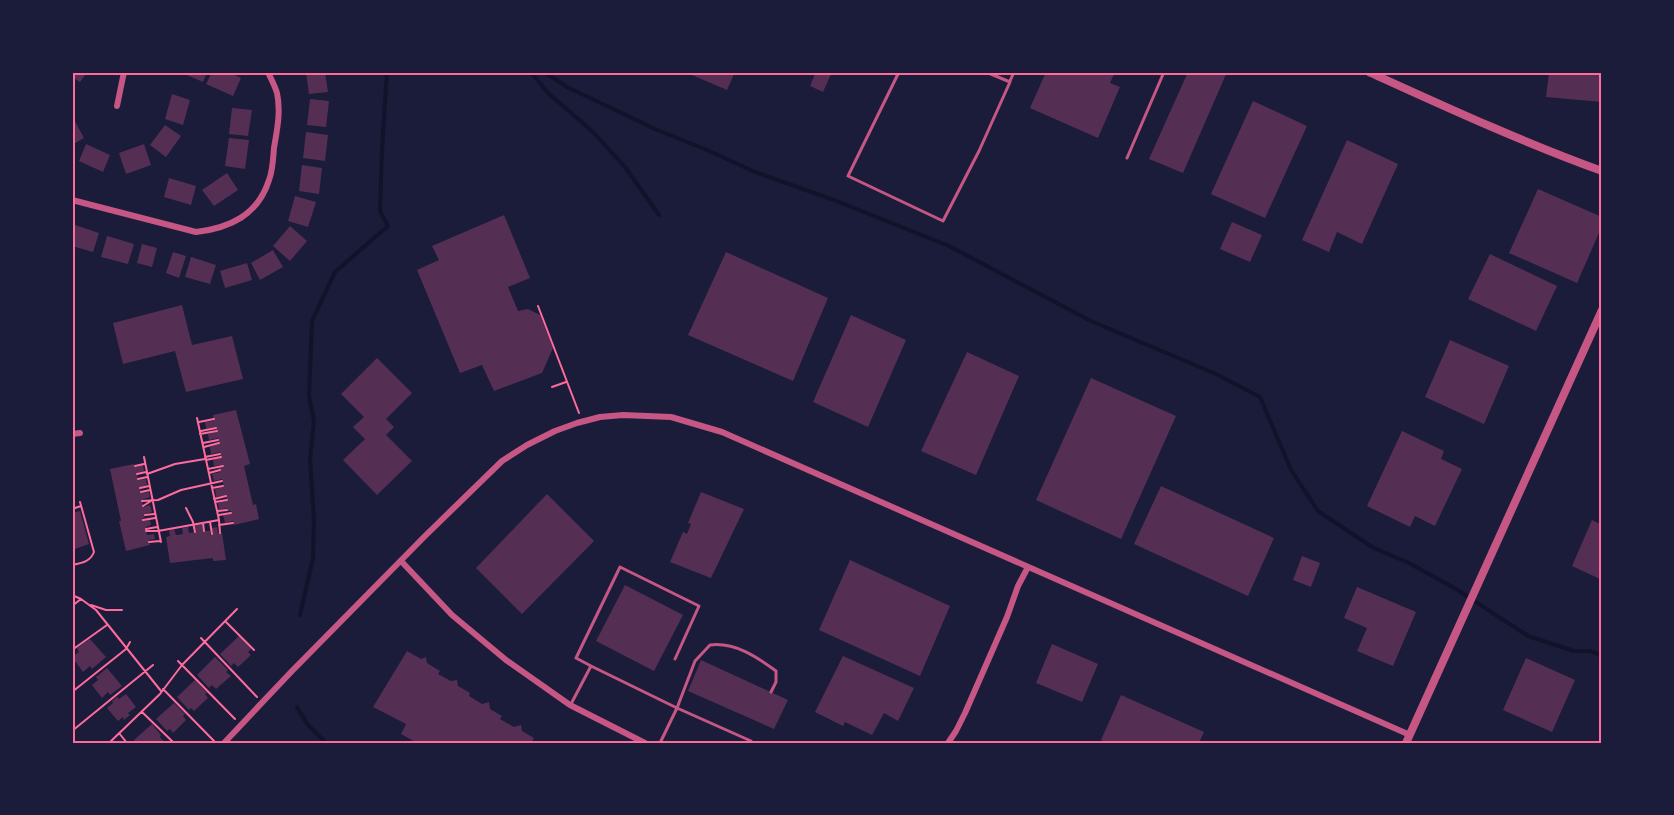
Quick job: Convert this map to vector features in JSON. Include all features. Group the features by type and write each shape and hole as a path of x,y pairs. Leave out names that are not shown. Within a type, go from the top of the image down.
{"street":[{"path":"117,106 124,72"},
{"path":"72,200 196,232 216,230 235,223 262,197 270,178 279,115 277,92 268,72"},
{"path":"1369,72 1547,151 1602,171"},
{"path":"224,743 502,461 555,431 600,417 623,414 671,417 722,432 1408,739 1602,310"},
{"path":"72,434 80,433"},
{"path":"401,561 452,615 479,639 570,705 645,743"},
{"path":"948,743 965,713 1028,567"}],"lane":[{"path":"899,72 848,176 943,221 979,150 1014,72"},
{"path":"986,72 1010,82"},
{"path":"1127,158 1164,72"},
{"path":"675,659 699,606 620,567 576,658 677,708 751,741"},
{"path":"660,743 677,708 695,661 710,645 722,644 735,648 759,658 776,670 776,682 771,692"},
{"path":"570,705 591,666"}],"path":[{"path":"538,306 582,422"},
{"path":"552,387 567,381"},
{"path":"214,419 197,420 218,513 220,533"},
{"path":"200,433 216,430"},
{"path":"203,445 218,442"},
{"path":"138,479 175,464 221,455"},
{"path":"144,457 160,542 149,542"},
{"path":"135,466 145,463"},
{"path":"208,471 223,466"},
{"path":"208,471 220,471"},
{"path":"137,474 147,474"},
{"path":"143,506 181,490 222,481"},
{"path":"212,488 223,486"},
{"path":"141,490 150,488"},
{"path":"215,500 227,498"},
{"path":"142,501 152,501"},
{"path":"72,509 80,505"},
{"path":"77,512 80,505"},
{"path":"72,565 88,561 94,552 80,505"},
{"path":"186,508 194,524 195,532"},
{"path":"218,513 227,510"},
{"path":"218,513 231,513"},
{"path":"145,515 155,516"},
{"path":"143,520 155,516"},
{"path":"157,526 146,530 158,531 219,520"},
{"path":"210,522 212,534"},
{"path":"203,523 204,531"},
{"path":"219,525 233,523"},
{"path":"188,525 190,532"},
{"path":"177,527 179,535"},
{"path":"166,529 168,537"},
{"path":"72,595 96,610 162,690 216,743"},
{"path":"72,606 81,599"},
{"path":"88,604 106,610 122,610"},
{"path":"109,743 142,712 182,665 237,609"},
{"path":"225,621 254,650"},
{"path":"72,650 107,625"},
{"path":"201,638 263,703"},
{"path":"72,692 126,649 130,642"},
{"path":"178,661 241,725"},
{"path":"72,731 153,665"},
{"path":"142,712 174,743"},
{"path":"119,733 127,743"}],"building":[{"path":"72,72 87,72 80,82 72,77"},
{"path":"180,72 207,72 203,82"},
{"path":"212,72 229,72 241,78 233,96 206,84"},
{"path":"306,72 325,72 328,92 309,94"},
{"path":"685,72 735,72 727,90"},
{"path":"810,72 832,72 823,92 810,86 815,74"},
{"path":"1046,72 1115,72 1110,83 1120,87 1098,138 1030,108"},
{"path":"1188,72 1227,72 1183,173 1149,159"},
{"path":"1549,72 1602,72 1602,102 1546,97"},
{"path":"172,94 190,100 183,125 165,119"},
{"path":"310,99 329,101 326,127 307,125"},
{"path":"1253,101 1307,126 1265,218 1211,194"},
{"path":"232,108 252,110 248,136 229,134"},
{"path":"72,116 84,138 72,145"},
{"path":"165,125 181,136 166,157 150,145"},
{"path":"306,132 328,135 325,161 303,158"},
{"path":"229,138 249,140 245,169 225,166"},
{"path":"1347,140 1398,164 1362,244 1337,232 1329,252 1302,240"},
{"path":"86,144 110,155 103,172 79,161"},
{"path":"144,144 151,165 126,174 119,153"},
{"path":"302,165 322,168 319,194 299,191"},
{"path":"227,173 238,190 214,206 202,190"},
{"path":"169,178 196,186 191,205 164,197"},
{"path":"1538,189 1602,217 1602,226 1577,283 1509,253"},
{"path":"295,196 316,202 308,227 288,221"},
{"path":"504,215 530,278 508,287 518,311 528,309 540,315 553,348 542,373 494,391 482,365 460,373 417,270 439,260 432,246"},
{"path":"1232,222 1262,235 1250,262 1220,249"},
{"path":"75,225 99,233 93,252 72,246 72,233"},
{"path":"290,226 307,241 290,261 273,246"},
{"path":"107,236 134,244 128,264 101,257"},
{"path":"142,244 157,248 152,267 137,263"},
{"path":"273,250 283,267 260,280 251,263"},
{"path":"173,252 186,256 179,278 166,273"},
{"path":"726,252 828,298 793,381 688,335"},
{"path":"1490,254 1557,286 1536,331 1468,299"},
{"path":"191,257 216,265 210,284 185,277"},
{"path":"247,263 252,280 225,288 220,271"},
{"path":"182,305 192,345 232,336 243,379 186,392 175,351 123,364 113,323"},
{"path":"851,315 906,340 868,427 813,402"},
{"path":"1450,340 1509,366 1484,424 1425,397"},
{"path":"967,352 1019,376 976,475 921,451"},
{"path":"377,358 412,393 386,419 394,427 386,435 412,461 377,495 343,460 365,439 353,427 364,417 341,394"},
{"path":"1091,378 1176,416 1121,539 1036,500"},
{"path":"236,410 250,464 244,466 253,505 256,504 259,519 234,525 233,521 225,523 223,515 232,514 231,511 227,508 219,510 218,503 227,501 226,495 216,497 215,489 224,487 222,479 214,481 212,474 220,472 219,468 224,467 223,465 214,466 213,460 221,457 220,452 211,454 210,447 219,444 218,438 209,440 208,434 217,432 215,427 206,429 205,422 214,421 213,415"},
{"path":"1402,431 1444,451 1441,459 1462,469 1435,526 1415,516 1410,527 1367,506"},
{"path":"134,464 135,467 143,465 144,471 137,473 138,480 146,479 147,485 140,487 141,493 149,492 150,497 142,501 144,507 150,505 152,512 144,514 143,521 150,520 151,525 146,527 147,535 154,534 155,539 149,540 150,545 126,551 110,469"},
{"path":"1161,486 1274,538 1248,596 1134,544"},
{"path":"701,492 744,509 711,578 670,562 683,532 687,534 691,524 688,523"},
{"path":"547,494 594,541 522,614 476,568"},
{"path":"80,511 89,544 72,550 72,513"},
{"path":"1592,520 1602,525 1602,580 1572,566"},
{"path":"202,524 203,531 210,531 210,535 213,534 212,528 217,527 218,533 222,533 226,560 213,561 213,558 170,563 166,537 170,536 169,531 174,529 176,535 183,534 182,528 188,527 189,533 195,532 195,525"},
{"path":"1302,556 1320,563 1311,587 1293,580"},
{"path":"850,560 950,606 920,676 819,630"},
{"path":"625,585 683,615 654,671 596,641"},
{"path":"1357,587 1416,612 1393,666 1357,651 1367,628 1344,618"},
{"path":"239,636 251,649 248,652 251,655 238,667 234,663 231,666 220,654"},
{"path":"90,639 106,657 92,669 90,666 83,672 72,657 79,652 77,648"},
{"path":"1052,644 1098,664 1082,702 1036,683"},
{"path":"407,651 421,659 426,657 427,663 440,671 438,674 451,681 457,680 458,686 470,693 469,696 482,704 489,702 490,709 502,716 500,719 514,727 521,725 522,731 534,738 531,743 417,743 401,734 406,724 373,707"},
{"path":"843,656 914,688 898,721 884,713 872,735 845,722 843,726 815,712"},
{"path":"215,657 231,676 216,689 212,685 209,688 197,675"},
{"path":"1526,658 1575,680 1552,732 1503,710"},
{"path":"701,660 788,700 774,729 688,691"},
{"path":"107,668 122,686 110,695 108,692 102,698 92,685 98,680 96,677"},
{"path":"195,680 207,693 205,694 208,698 194,711 191,708 189,710 177,697"},
{"path":"126,694 136,707 128,713 130,715 124,720 123,717 118,721 107,708 117,697 119,699"},
{"path":"1121,695 1204,732 1199,743 1107,743 1101,740"},
{"path":"174,703 185,714 183,716 186,720 173,733 170,729 167,731 156,719"},
{"path":"152,724 165,743 136,743 134,740"}],"waterway":[{"path":"300,615 313,558 314,520 310,459 314,421 309,396 312,321 335,272 388,226 380,211 387,72"},
{"path":"531,72 548,93 593,132 625,167 659,215"},
{"path":"544,72 567,87 655,129 755,172 834,200 949,246 1091,321 1216,374 1260,397 1291,470 1318,511 1372,547 1409,563 1456,589 1528,636 1574,651 1590,651 1602,655"},
{"path":"297,707 308,725 326,743"}]}
